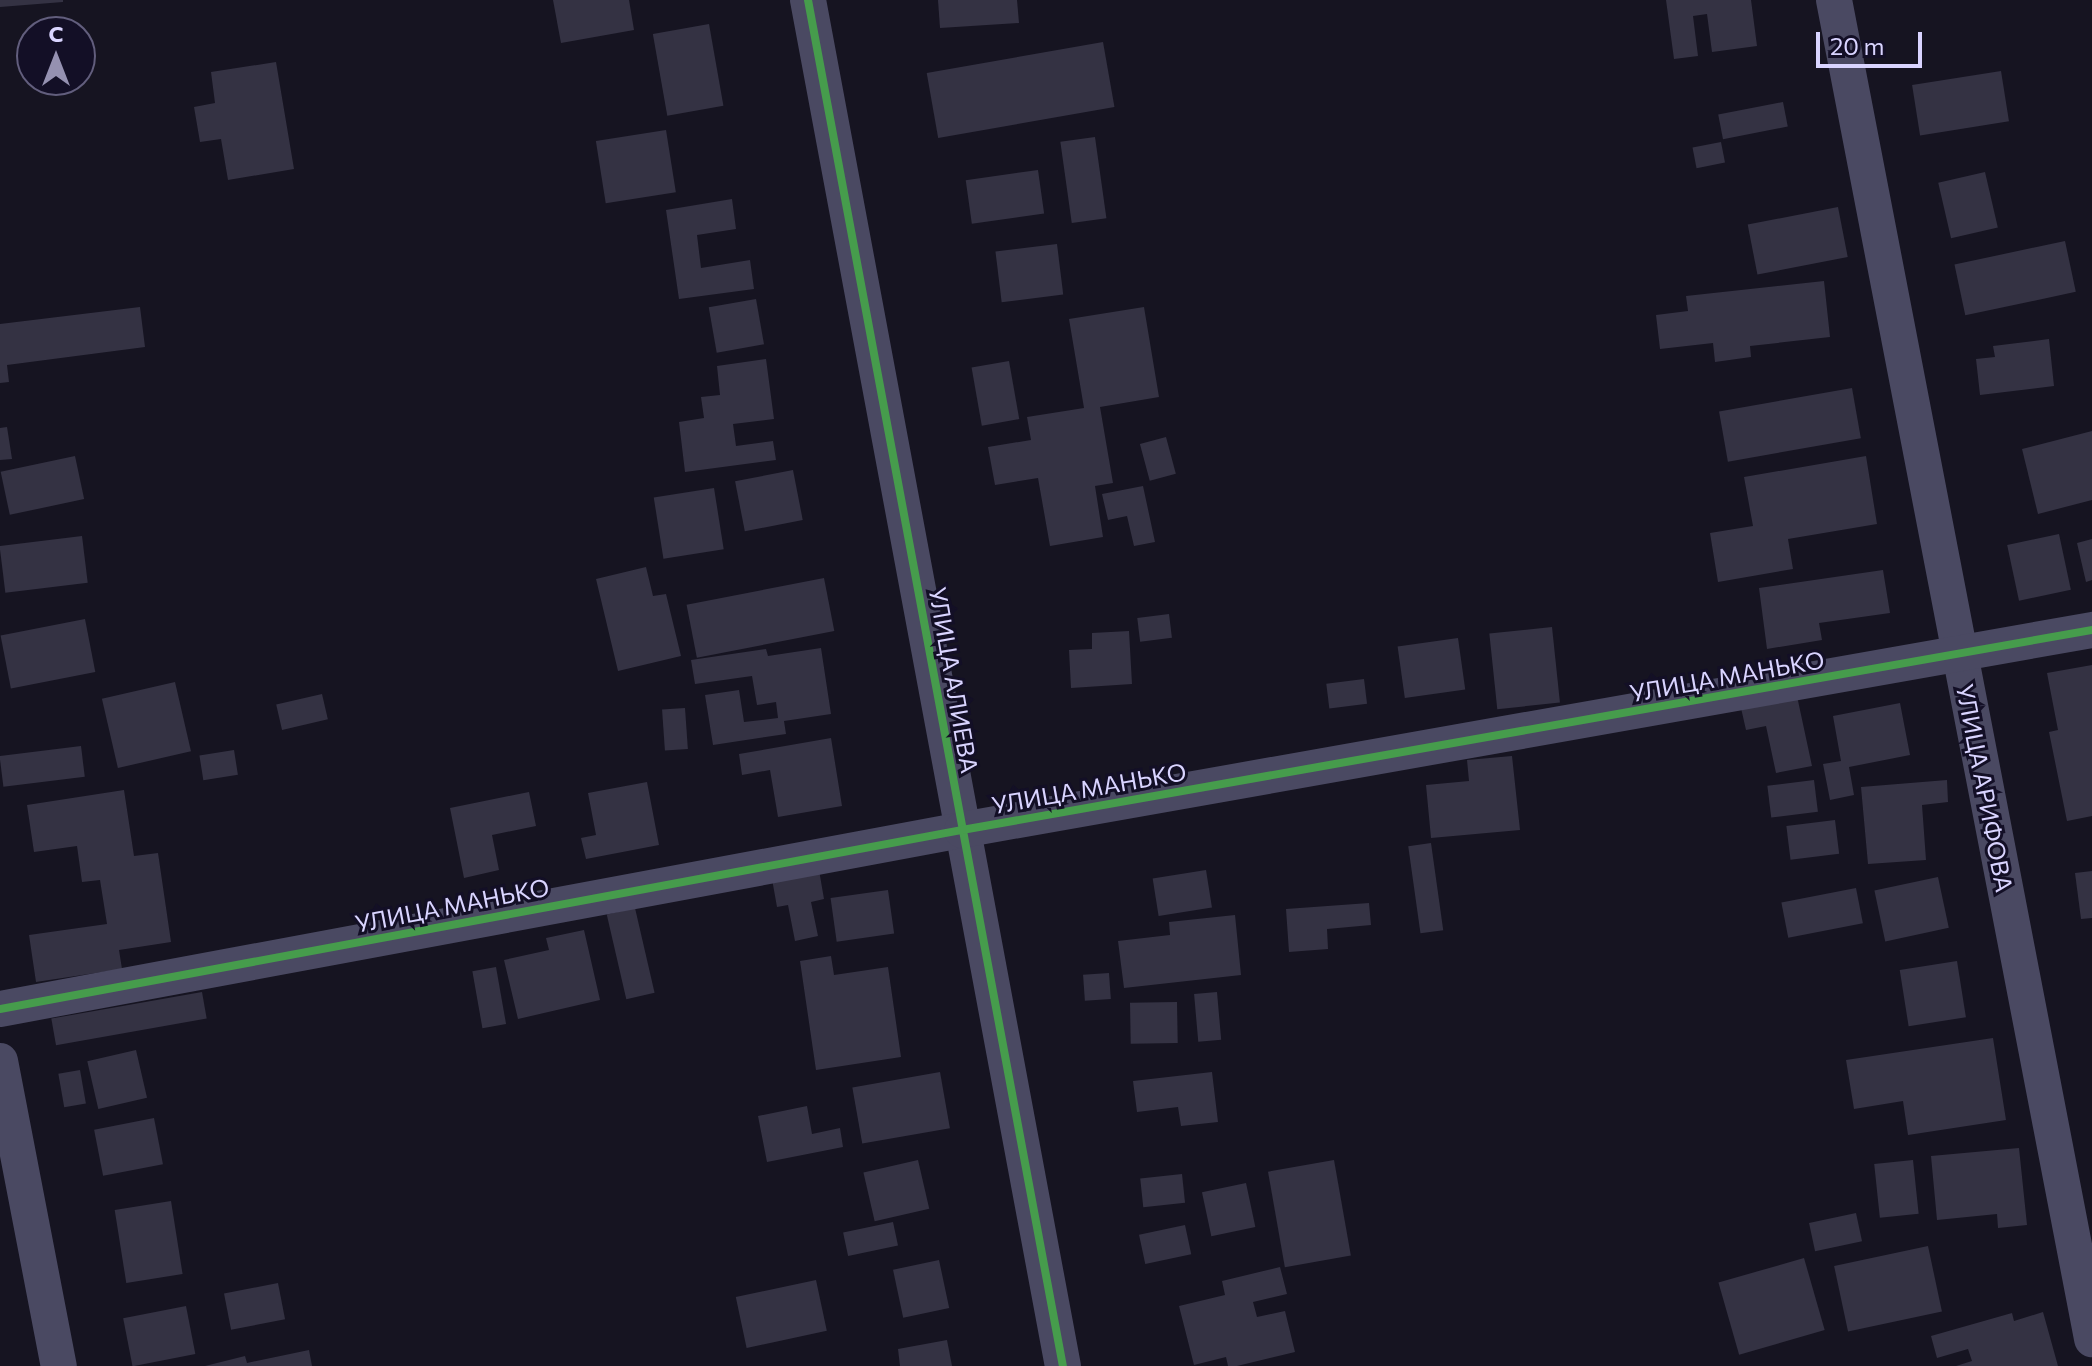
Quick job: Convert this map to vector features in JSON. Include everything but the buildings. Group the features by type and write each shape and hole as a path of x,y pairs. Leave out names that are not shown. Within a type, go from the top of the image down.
{"street":[{"name":"УЛИЦА АЛИЕВА","path":"808,0 1063,1366"},
{"name":"УЛИЦА АРИФОВА","path":"1834,0 2092,1339"},
{"name":"УЛИЦА МАНЬКО","path":"0,1009 962,830 1960,656 2092,630"},
{"path":"0,1061 59,1366"}],"cycle path":[{"path":"808,0 1063,1366"},
{"path":"0,1009 962,830 2092,630"}]}
